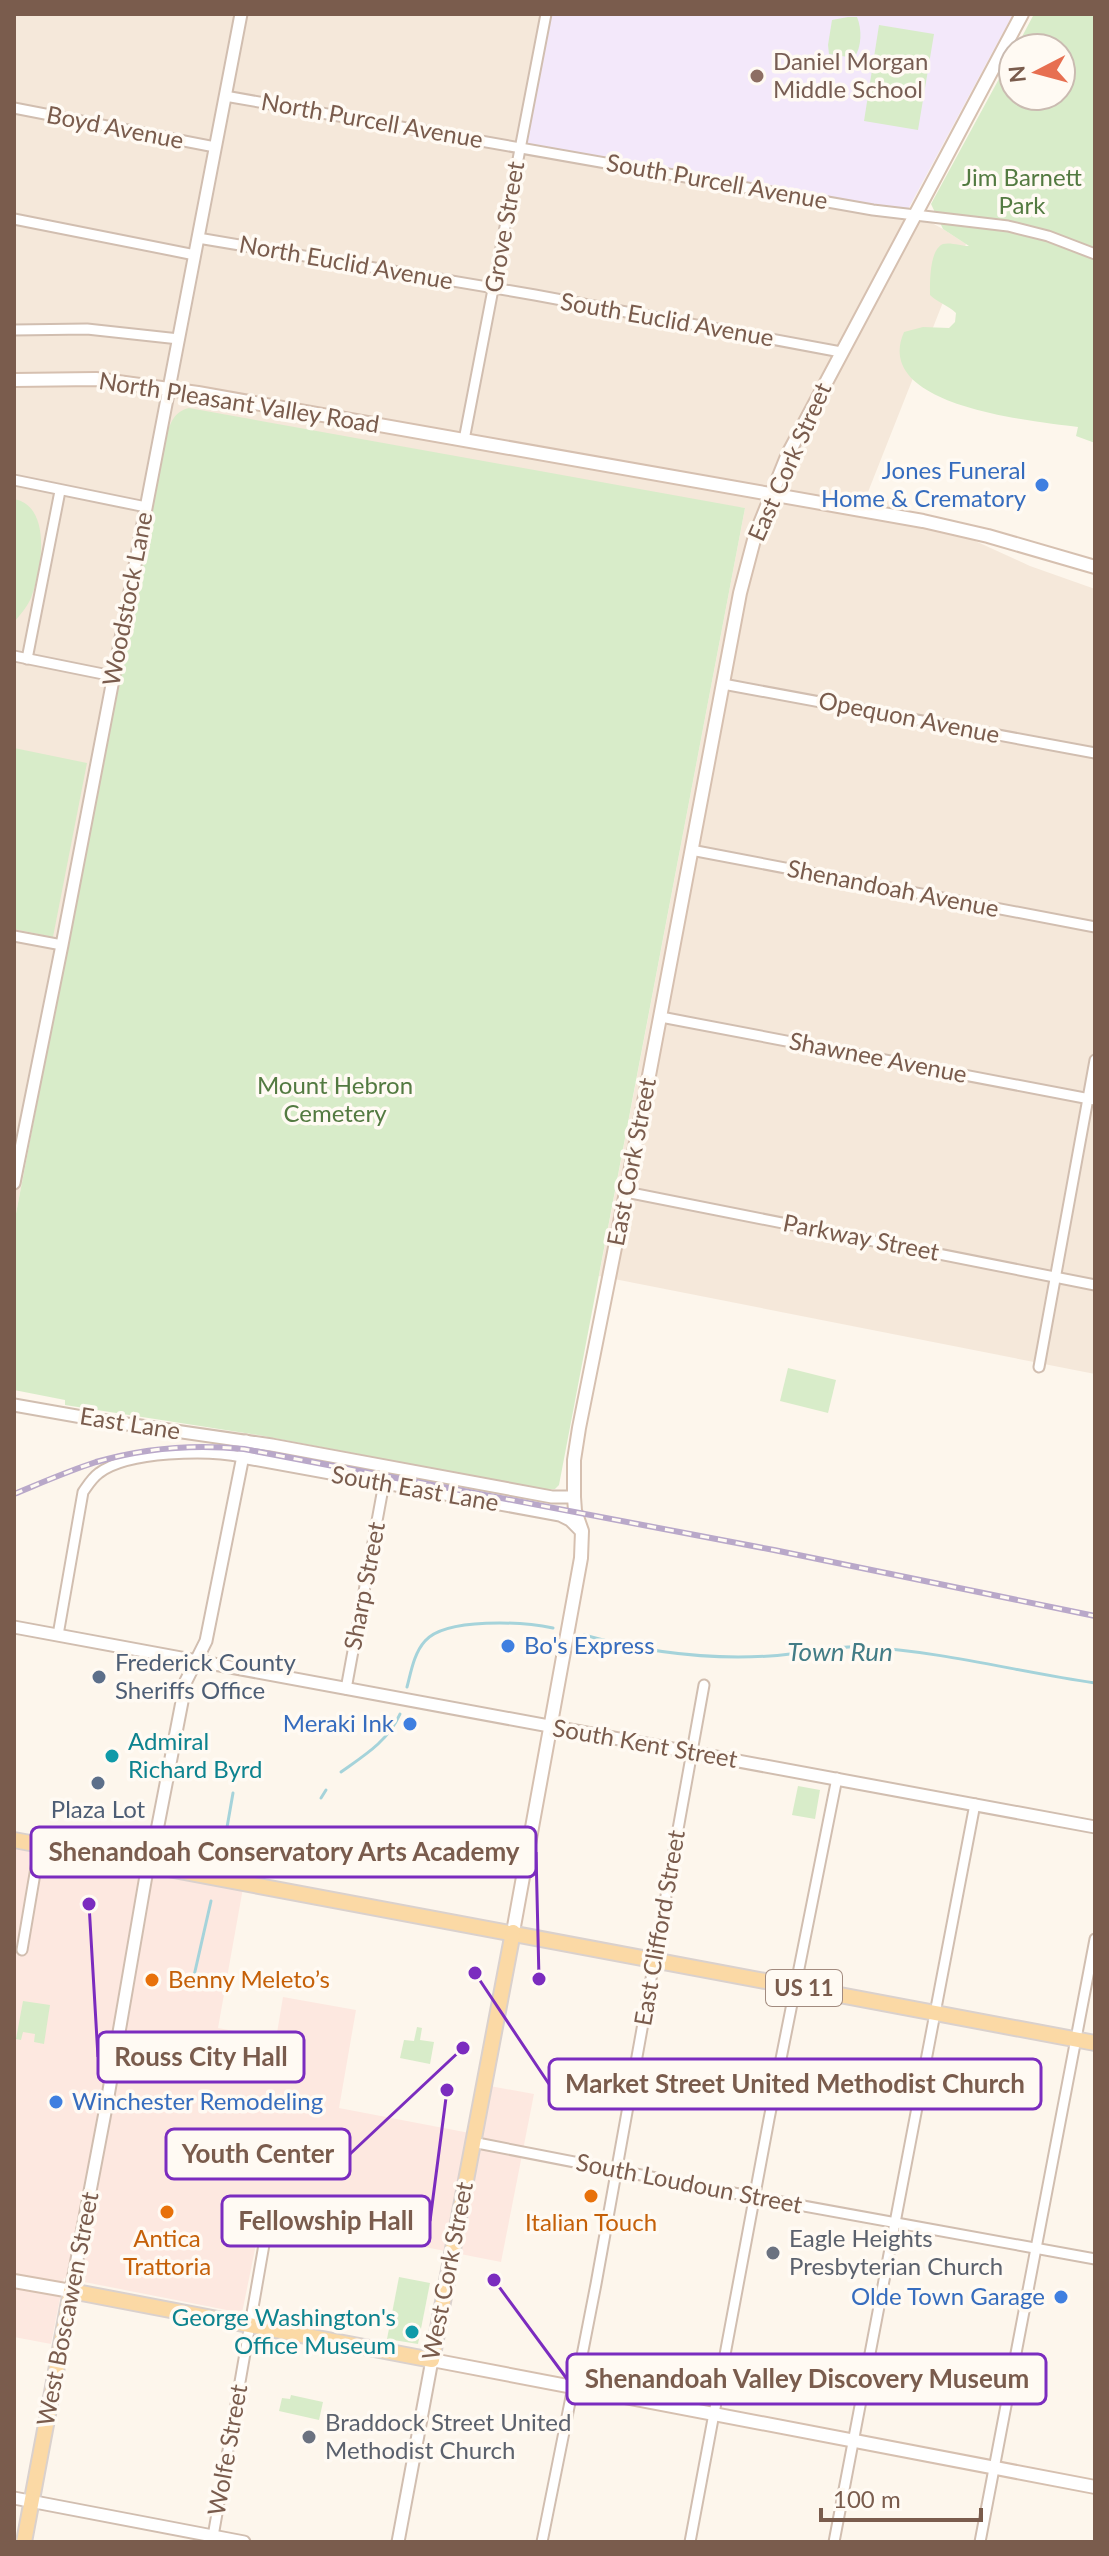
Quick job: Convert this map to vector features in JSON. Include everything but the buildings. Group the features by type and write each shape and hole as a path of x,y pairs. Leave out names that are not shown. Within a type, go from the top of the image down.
{"main road":[{"name":"East Cork Street","path":"472,2142 581,1558 582,1531 574,1497 574,1460 579,1428 749,555 788,454 1022,14"},
{"name":"North Pleasant Valley Road","path":"14,380 96,379 170,389 772,494 964,531 1095,567"},
{"name":"US 11","path":"14,1840 1095,2043"},
{"name":"West Cork Street","path":"432,2360 472,2142"},
{"path":"14,2281 1095,2487"},
{"name":"West Boscawen Street","path":"24,2542 71,2291"}],"street":[{"name":"Woodstock Lane","path":"14,1183 241,14"},
{"name":"Grove Street","path":"464,440 546,14"},
{"name":"North Purcell Avenue","path":"225,96 519,147"},
{"name":"Boyd Avenue","path":"14,108 215,147"},
{"name":"South Purcell Avenue","path":"519,147 873,210 1028,230 1095,254"},
{"path":"14,219 195,255"},
{"name":"North Euclid Avenue","path":"198,238 494,288"},
{"name":"South Euclid Avenue","path":"494,288 841,352"},
{"path":"14,330 87,329 179,339"},
{"path":"14,480 146,507"},
{"path":"27,659 60,491"},
{"path":"14,656 113,676"},
{"name":"Opequon Avenue","path":"723,684 1095,753"},
{"name":"Shenandoah Avenue","path":"691,850 1095,927"},
{"path":"14,936 62,945"},
{"name":"Shawnee Avenue","path":"661,1017 1091,1100"},
{"path":"1039,1367 1091,1100 1095,1060"},
{"name":"Parkway Street","path":"626,1192 1095,1285"},
{"name":"East Lane","path":"14,1405 246,1441"},
{"name":"South East Lane","path":"246,1441 552,1497 574,1497"},
{"name":"West Boscawen Street","path":"71,2291 148,1864 186,1681 206,1641 246,1441"},
{"path":"58,1635 83,1492 90,1481 111,1466 138,1459 203,1452 242,1457"},
{"name":"South East Lane","path":"242,1457 560,1515 582,1531"},
{"name":"Sharp Street","path":"346,1689 384,1483"},
{"name":"South Kent Street","path":"14,1627 1095,1827"},
{"name":"East Clifford Street","path":"542,2542 573,2387 578,2376 704,1685"},
{"path":"690,2542 712,2414 837,1778"},
{"path":"834,2542 975,1804"},
{"path":"22,1950 40,1844"},
{"path":"980,2542 1095,1939"},
{"name":"South Loudoun Street","path":"472,2142 1095,2259"},
{"name":"Wolfe Street","path":"212,2539 269,2216"},
{"name":"West Cork Street","path":"398,2542 432,2360"},
{"path":"14,2498 212,2539 244,2542"}],"shaded area":[{"path":"14,14 546,14 966,244 868,492 1030,566 1095,589 1095,1374 599,1276 745,508 165,438 14,1224"},
{"name":"Daniel Morgan Middle School","path":"546,14 1013,14 1003,32 997,32 997,44 906,213 519,147"},
{"path":"14,1846 243,1888 218,2028 276,2039 283,1997 356,2010 339,2108 480,2135 490,2086 534,2094 501,2262 262,2215 242,2313 64,2278 51,2344 14,2337"}],"green space":[{"name":"Jim Barnett Park","path":"1034,14 1095,14 1095,443 1076,436 1078,427 995,414 933,393 911,378 900,357 904,332 923,327 949,328 955,322 956,313 930,295 931,267 938,247 943,244 969,246 943,229 931,204 997,82 997,112 1077,112 1077,32 1024,32"},
{"path":"857,17 859,22 857,54 854,58 829,54 832,20"},
{"path":"879,25 934,34 918,130 864,121"},
{"name":"Mount Hebron Cemetery","path":"189,408 745,508 559,1485 555,1489 258,1435 65,1405 65,1400 14,1390 14,1224 165,438 176,415"},
{"path":"14,499 26,504 34,513 39,525 41,555 32,595 14,622"},
{"path":"14,748 87,763 53,937 14,929"},
{"path":"788,1368 836,1380 828,1413 780,1401"},
{"path":"798,1786 820,1790 815,1819 792,1815"},
{"path":"23,2001 50,2005 44,2044 34,2042 35,2034 23,2032 21,2040 16,2039"},
{"path":"417,2027 422,2028 420,2040 434,2042 430,2064 400,2058 404,2040 414,2041"},
{"path":"399,2277 430,2283 418,2344 387,2339"},
{"path":"291,2395 323,2402 319,2420 279,2411 282,2398 290,2399"}],"waterway":[{"name":"Town Run","path":"407,1687 418,1651 435,1633 486,1623 553,1628"},
{"name":"Town Run","path":"584,1635 630,1646 699,1656 770,1656 855,1647 896,1650 1095,1683"},
{"name":"Town Run","path":"341,1772 382,1740 400,1714"},
{"name":"Town Run","path":"321,1798 326,1790"},
{"name":"Town Run","path":"222,1856 233,1793"},
{"name":"Town Run","path":"191,1989 211,1901"}],"railway":[{"path":"14,1494 86,1466 132,1453 188,1447 244,1449 774,1550 1095,1616"}],"place":[{"name":"Daniel Morgan Middle School","path":"757,76"},
{"name":"Jones Funeral Home & Crematory","path":"1042,485"},
{"name":"Bo's Express","path":"508,1646"},
{"name":"Frederick County Sheriffs Office","path":"99,1677"},
{"name":"Meraki Ink","path":"410,1724"},
{"name":"Admiral Richard Byrd","path":"112,1756"},
{"name":"Plaza Lot","path":"98,1783"},
{"name":"Rouss City Hall","path":"89,1904"},
{"name":"Market Street United Methodist Church","path":"475,1973"},
{"name":"Shenandoah Conservatory Arts Academy","path":"539,1979"},
{"name":"Benny Meleto’s","path":"152,1980"},
{"name":"Youth Center","path":"463,2048"},
{"name":"Fellowship Hall","path":"447,2090"},
{"name":"Winchester Remodeling","path":"56,2102"},
{"name":"Italian Touch","path":"591,2196"},
{"name":"Antica Trattoria","path":"167,2212"},
{"name":"Eagle Heights Presbyterian Church","path":"773,2253"},
{"name":"Shenandoah Valley Discovery Museum","path":"494,2280"},
{"name":"Olde Town Garage","path":"1061,2297"},
{"name":"George Washington's Office Museum","path":"412,2332"},
{"name":"Braddock Street United Methodist Church","path":"309,2437"}]}
